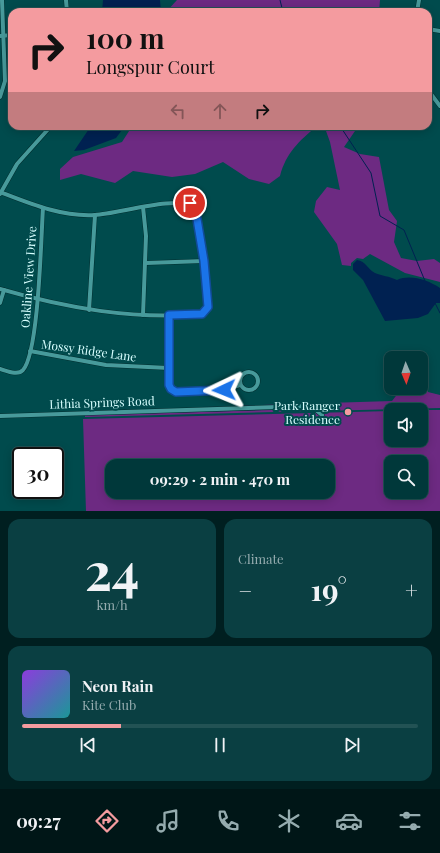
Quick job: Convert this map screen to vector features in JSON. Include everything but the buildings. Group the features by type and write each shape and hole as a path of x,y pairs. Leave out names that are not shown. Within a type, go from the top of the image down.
{"street":[{"path":"0,96 6,81 2,36 2,0"},
{"path":"0,82 6,81"},
{"path":"432,95 440,106"},
{"path":"2,289 38,299 89,310 143,315 202,314 208,307 204,261 195,207 190,203 143,206 95,215 64,214 0,193 17,164 47,130"},
{"path":"143,206 146,236 143,315"},
{"name":"Oakline View Drive","path":"0,369 21,372 25,368 30,352 38,299 43,208"},
{"path":"89,310 95,215"},
{"path":"146,263 204,261"},
{"name":"Oakline View Drive","path":"0,303 2,289"},
{"path":"169,315 169,385 171,389 176,392 224,390 240,385"},
{"name":"Mossy Ridge Lane","path":"30,352 106,365 169,368"},
{"path":"251,372 257,376 258,382 253,389 246,390 240,385 240,378 244,373 251,372"},
{"name":"Lithia Springs Road","path":"0,416 311,406 322,415"}],"shaded area":[{"path":"177,0 380,0 379,8 170,8"},
{"path":"130,130 312,130 294,148 286,161 280,176 269,184 249,179 223,162 195,174 172,177 133,171 115,183 81,174 60,180 60,169 73,157 122,142"},
{"path":"324,130 355,130 344,147 360,154 379,157 389,210 397,221 394,242 401,258 417,261 434,259 440,263 440,282 405,273 370,254 363,259 357,258 351,263 351,266 342,265 337,244 314,212 316,201 327,187 340,190 330,142"},
{"path":"428,392 440,395 440,408 428,408 428,403 384,403 384,409 320,411 311,404 201,407 392,401 397,395 428,395"},
{"path":"310,409 313,411 85,417 85,415"},
{"path":"428,410 440,410 440,511 86,511 83,419 384,411 384,447 428,447"}],"water":[{"path":"103,0 160,0 161,8 134,8 102,8"},
{"path":"88,130 122,130 116,138 84,150 74,151"},
{"path":"357,260 363,262 373,272 378,274 397,280 402,278 413,278 425,280 435,285 440,288 440,303 436,303 428,314 418,318 385,321 363,280 353,270 353,264"}],"waterway":[{"path":"280,0 282,8"},
{"path":"343,130 371,173 380,216 404,230 425,281"},
{"path":"435,303 440,313"}],"place":[{"name":"Park Ranger Residence","path":"348,412"}],"route":[{"path":"190,203 195,207 204,261 208,307 202,314 169,315 169,385 171,389 176,392 224,390"}]}
